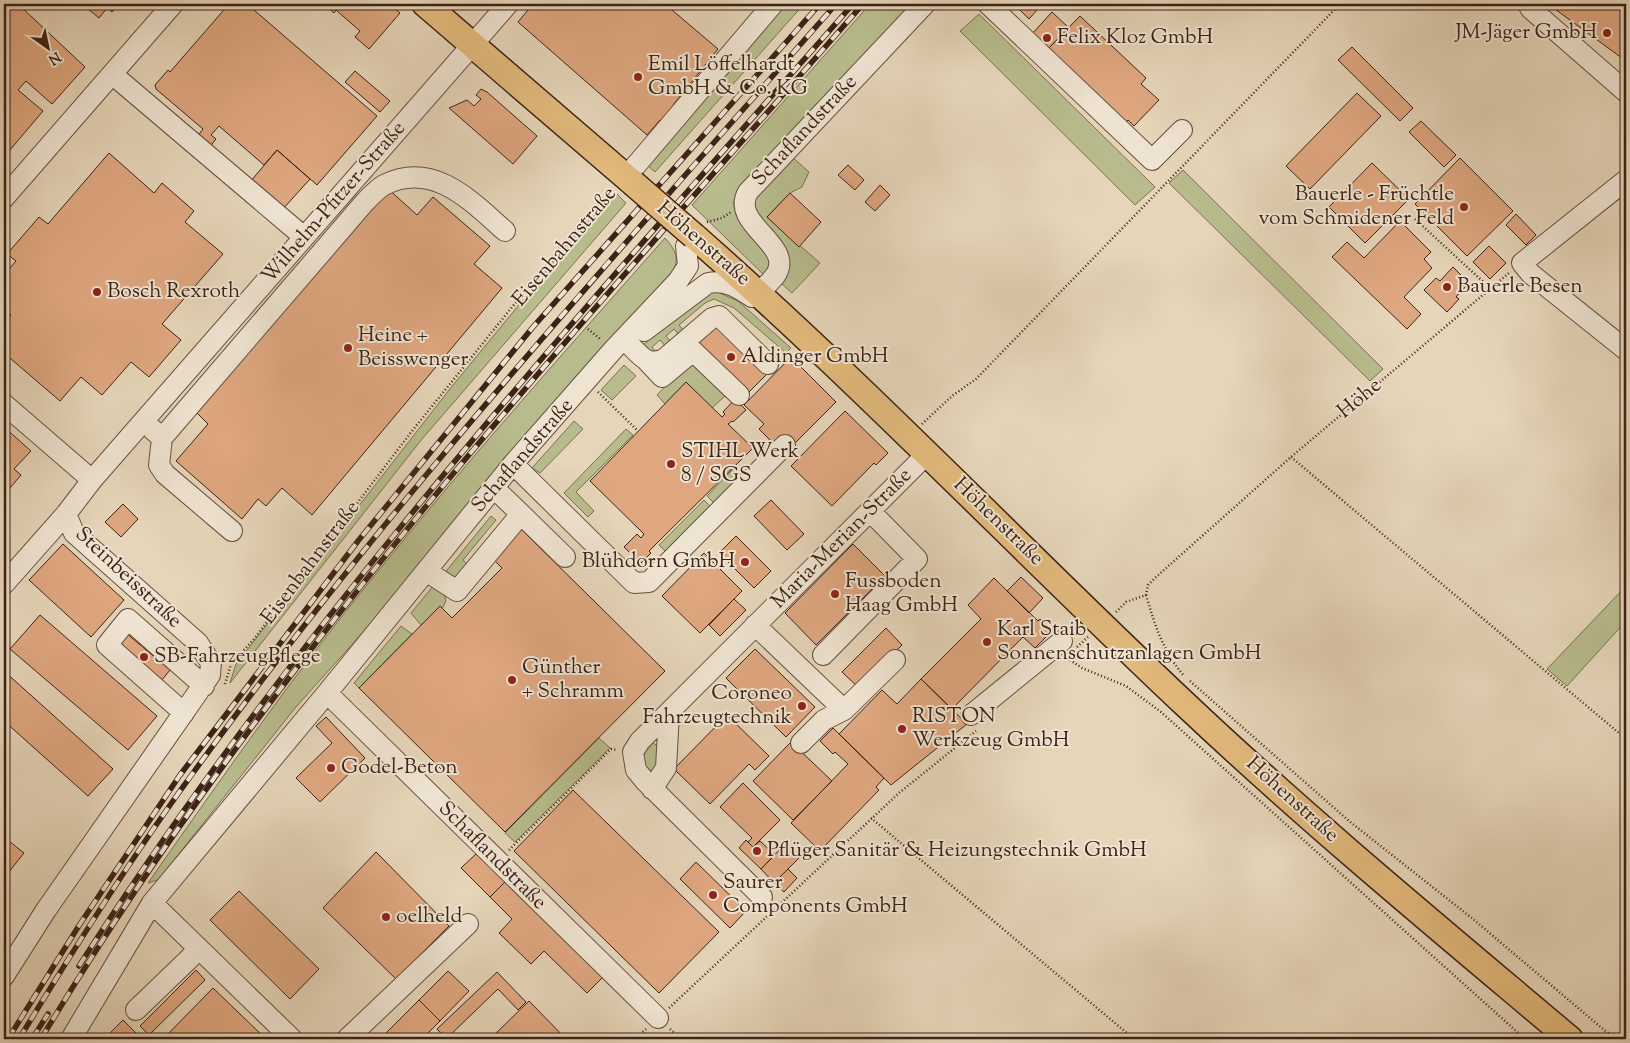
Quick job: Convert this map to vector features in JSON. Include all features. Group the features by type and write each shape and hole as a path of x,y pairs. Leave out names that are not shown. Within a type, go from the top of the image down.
{"main road":[{"name":"Höhenstraße","path":"425,4 629,180 694,249 758,293 928,453 1189,708 1392,889 1570,1039"}],"street":[{"path":"4,198 173,4"},
{"name":"Wilhelm-Pfitzer-Straße","path":"4,583 508,4"},
{"path":"629,180 773,4"},
{"name":"Schaflandstraße","path":"758,293 776,275 778,261 774,248 746,215 743,207 744,198 925,4"},
{"path":"988,4 1152,160 1182,130"},
{"path":"1528,4 1531,9 1626,92"},
{"path":"112,74 304,237"},
{"path":"232,531 165,474 159,465 162,438 364,203 384,185 416,176 436,180 460,192 505,231"},
{"path":"1626,180 1522,263 1531,274 1626,350"},
{"name":"Schaflandstraße","path":"71,1039 152,903 328,693 513,464 613,350 678,280 694,249 712,264 706,272 586,382"},
{"name":"Schaflandstraße","path":"632,341 687,297 708,283 720,281 736,286 786,319"},
{"path":"647,361 656,363 664,359 712,318 718,316 768,364"},
{"path":"632,341 647,361 662,376 693,351 739,395"},
{"path":"4,404 92,480"},
{"path":"143,422 162,438"},
{"path":"513,464 634,583 649,582 785,445"},
{"name":"Maria-Merian-Straße","path":"633,752 640,742 928,453"},
{"path":"494,488 565,557"},
{"path":"823,655 917,559 870,511"},
{"name":"Steinbeisstraße","path":"66,514 74,532 198,643 211,663"},
{"path":"426,571 456,591 521,514"},
{"path":"184,713 107,645 128,619 204,686"},
{"name":"Maria-Merian-Straße","path":"756,625 844,710"},
{"path":"977,721 1068,646"},
{"path":"801,743 824,720 844,710 895,660"},
{"path":"4,976 46,910 204,686 210,675 211,663"},
{"name":"Schaflandstraße","path":"328,693 497,862 658,1018"},
{"path":"652,789 663,774 668,757 669,713"},
{"path":"633,752 636,770 652,789 762,897"},
{"path":"152,903 292,1039"},
{"path":"347,1039 468,924"},
{"path":"136,1010 198,948"}],"path":[{"path":"910,437 952,396 976,379 1340,4"},
{"name":"Eisenbahnstraße","path":"211,663 226,660 232,664 238,658 412,431 563,244 629,180"},
{"path":"694,249 707,222 722,218 744,198"},
{"path":"1415,219 1491,289"},
{"name":"Höhe","path":"1146,595 1148,585 1156,576 1290,457 1522,263"},
{"path":"586,382 638,431"},
{"path":"1290,457 1626,739"},
{"path":"1068,646 1102,624 1126,602 1146,595 1164,649 1184,676 1349,821 1473,919 1597,1024 1614,1037 1626,1039"},
{"path":"1059,663 1066,657 1082,668 1126,686 1161,712 1525,1039"},
{"path":"658,1018 977,721"},
{"path":"497,862 611,749 633,752"},
{"path":"871,818 1134,1039"}],"green space":[{"path":"778,4 804,4 655,172 640,159"},
{"path":"870,4 914,4 772,152 733,202 741,217 769,248 771,260 766,277 692,205"},
{"path":"979,14 1155,187 1135,205 960,31"},
{"path":"790,155 809,172 802,187 790,193 767,217 820,263 792,293 782,284 790,265 788,255 755,221 752,196"},
{"path":"1183,170 1383,369 1370,381 1169,183"},
{"path":"616,193 626,203 422,439 230,683 236,664 449,390 532,289 566,244"},
{"path":"665,238 674,250 676,260 673,271 665,283 407,583 296,707 158,880 148,883 258,727 345,612 482,447"},
{"path":"715,291 738,301 791,348 786,353 734,308 714,299 705,303 679,325 685,332 680,336 674,329 666,336 672,343 667,348 660,340 652,347 658,355 654,357 642,346 694,301"},
{"path":"692,358 734,401 732,403 725,396 712,408 686,382 665,404 657,395"},
{"path":"624,365 636,376 612,400 601,390"},
{"path":"574,421 583,429 540,473 532,468"},
{"path":"626,429 633,435 576,492 594,511 588,517 564,493"},
{"path":"735,467 745,477 716,505 707,496"},
{"path":"704,500 713,509 668,554 659,545"},
{"path":"491,516 496,520 463,560 467,564 452,582 443,575"},
{"path":"434,585 443,590 446,601 442,609 439,607 421,625 411,613"},
{"path":"1626,586 1626,621 1567,686 1547,669"},
{"path":"401,626 412,634 359,688 354,683"},
{"path":"599,738 610,748 515,842 505,833"},
{"path":"653,743 659,747 659,764 652,771 646,771 640,757"}],"building":[{"path":"8,4 18,4 85,67 52,104 26,81 18,90 43,111 4,157 4,9"},
{"path":"82,4 119,4 112,12 107,8 99,18"},
{"path":"229,4 247,4 377,116 317,185 277,150 264,165 219,126 211,135 216,139 209,148 197,137 203,129 156,89 155,85 168,70 170,72"},
{"path":"328,4 389,4 400,13 369,49 355,37 360,31 336,10 334,13 326,6"},
{"name":"Emil Löffelhardt GmbH & Co. KG","path":"533,4 665,4 718,49 673,105 676,108 663,123 660,120 647,135 518,22"},
{"path":"1014,4 1029,4 1037,10 1029,19"},
{"name":"JM-Jäger GmbH","path":"1548,4 1626,4 1626,61"},
{"name":"Felix Kloz GmbH","path":"1052,12 1069,28 1047,50 1031,35"},
{"path":"1080,16 1146,78 1141,84 1159,100 1134,126 1128,120 1121,128 1047,50"},
{"path":"1352,47 1413,108 1400,121 1338,60"},
{"path":"355,71 390,101 380,112 345,82"},
{"path":"481,89 487,92 537,136 513,164 449,108 467,100 474,106 481,99 476,95"},
{"path":"1357,93 1381,116 1310,189 1286,166"},
{"path":"1421,121 1456,155 1444,167 1409,132"},
{"path":"277,150 310,179 282,210 250,182"},
{"name":"Bosch Rexroth","path":"109,153 154,193 162,183 194,211 185,222 223,254 162,324 181,340 149,377 131,362 102,395 81,377 60,401 4,353 4,323 11,315 4,309 4,275 16,261 7,254 39,217 48,224"},
{"name":"Bauerle - Früchtle vom Schmidener Feld","path":"1460,158 1513,211 1467,256 1415,204"},
{"path":"1372,163 1409,199 1365,243 1329,207"},
{"path":"848,165 864,180 855,190 838,175"},
{"path":"880,185 890,195 875,211 865,202"},
{"name":"Heine + Beisswenger","path":"386,187 417,215 433,197 490,246 474,264 502,288 312,515 282,488 266,506 258,499 242,519 176,461 208,424 192,408"},
{"path":"790,193 821,222 799,247 767,217"},
{"path":"1516,214 1536,235 1526,245 1506,225"},
{"path":"1400,221 1431,252 1424,259 1432,268 1404,297 1421,314 1407,329 1332,257 1347,242 1364,258"},
{"path":"1489,246 1506,263 1490,279 1473,262"},
{"name":"Bauerle Besen","path":"1453,267 1469,283 1456,297 1459,299 1447,312 1424,290 1436,278 1440,281"},
{"name":"Aldinger GmbH","path":"715,319 769,372 747,394 694,342"},
{"path":"791,357 836,402 789,449 776,446 759,429 764,424 744,405"},
{"name":"STIHL Werk 8 / SGS","path":"686,382 722,417 725,414 723,412 735,399 746,410 728,424 753,448 649,551 651,553 641,563 624,547 637,534 641,538 644,534 590,481"},
{"path":"845,411 888,453 876,465 874,463 832,506 791,466"},
{"path":"4,427 31,451 14,469 21,475 4,495"},
{"path":"771,500 804,534 787,550 754,516"},
{"path":"123,504 138,519 121,537 105,522"},
{"name":"Günther + Schramm","path":"519,527 665,671 505,832 359,688 440,606 452,618 502,568 490,556"},
{"name":"Blühdorn GmbH","path":"736,536 771,571 754,588 719,553"},
{"path":"63,544 124,600 91,637 29,580"},
{"name":"Fussboden Haag GmbH","path":"853,544 885,576 816,645 785,613"},
{"path":"704,553 742,591 700,633 662,596"},
{"path":"1021,577 1043,598 1029,613 1007,591"},
{"name":"Karl Staib Sonnenschutzanlagen GmbH","path":"994,578 1038,621 1040,619 1052,631 1035,648 1023,637 952,709 921,679 981,619 968,605"},
{"path":"734,599 746,610 720,636 709,625"},
{"path":"40,615 157,716 128,750 10,649"},
{"path":"886,628 902,645 859,688 842,672"},
{"name":"SB-FahrzeugPflege","path":"126,633 170,670 161,681 117,643"},
{"path":"755,649 815,707 786,737 726,678"},
{"path":"4,671 113,769 88,796 4,721"},
{"name":"RISTON Werkzeug GmbH","path":"921,679 967,724 891,785 839,734 882,690 897,704"},
{"path":"727,715 769,756 755,770 749,764 710,804 674,769"},
{"name":"Godel-Beton","path":"326,717 365,758 320,802 296,778 332,743 316,726"},
{"path":"833,728 884,778 876,787 879,790 820,851 791,823 848,764 835,752 833,754 820,741"},
{"path":"791,742 832,781 793,820 753,781"},
{"path":"743,783 780,820 753,847 748,842 752,838 720,807"},
{"path":"573,790 719,932 659,993 514,851"},
{"path":"4,837 24,853 4,878"},
{"name":"Pflüger Sanitär & Heizungstechnik GmbH","path":"746,840 753,847 760,841 775,855 761,869 739,848"},
{"path":"785,844 799,858 774,883 761,869"},
{"name":"oelheld","path":"376,852 449,926 396,979 323,908"},
{"path":"477,853 506,881 490,897 461,868"},
{"name":"Saurer Components GmbH","path":"696,862 746,911 730,928 680,879"},
{"path":"788,869 797,878 784,892 774,883"},
{"path":"506,881 603,977 587,993 544,951 531,964 499,933 512,919 490,897"},
{"path":"239,891 319,969 290,999 210,920"},
{"path":"196,970 205,980 149,1035 140,1026"},
{"path":"448,971 469,991 440,1021 419,1000"},
{"path":"497,972 526,1002 518,1010 498,989 446,1039 437,1029"},
{"path":"213,988 266,1039 163,1039"},
{"path":"419,1000 440,1021 422,1039 380,1039"},
{"path":"529,1001 566,1039 490,1039"},
{"path":"123,1020 142,1039 104,1039"}],"railway":[{"path":"8,1039 80,924 180,775 358,541 533,327 820,4"},
{"path":"19,1039 103,904 170,805 268,672 345,574 506,381 836,4"},
{"path":"79,966 165,837 255,712 350,590 447,470 547,352 853,4"},
{"path":"41,1039 130,899 224,764 324,632 428,503 535,377 863,4"},
{"path":"32,1039 48,1014"}],"place":[{"name":"JM-Jäger GmbH","path":"1607,33"},
{"name":"Felix Kloz GmbH","path":"1047,38"},
{"name":"Emil Löffelhardt GmbH & Co. KG","path":"638,77"},
{"name":"Bauerle - Früchtle vom Schmidener Feld","path":"1464,207"},
{"name":"Bauerle Besen","path":"1447,287"},
{"name":"Bosch Rexroth","path":"97,292"},
{"name":"Heine + Beisswenger","path":"348,348"},
{"name":"Aldinger GmbH","path":"731,357"},
{"name":"STIHL Werk 8 / SGS","path":"671,464"},
{"name":"Blühdorn GmbH","path":"745,562"},
{"name":"Fussboden Haag GmbH","path":"835,594"},
{"name":"Karl Staib Sonnenschutzanlagen GmbH","path":"987,642"},
{"name":"SB-FahrzeugPflege","path":"144,657"},
{"name":"Günther + Schramm","path":"512,680"},
{"name":"Coroneo Fahrzeugtechnik","path":"802,706"},
{"name":"RISTON Werkzeug GmbH","path":"902,729"},
{"name":"Godel-Beton","path":"331,768"},
{"name":"Pflüger Sanitär & Heizungstechnik GmbH","path":"757,851"},
{"name":"Saurer Components GmbH","path":"713,895"},
{"name":"oelheld","path":"386,917"}]}
